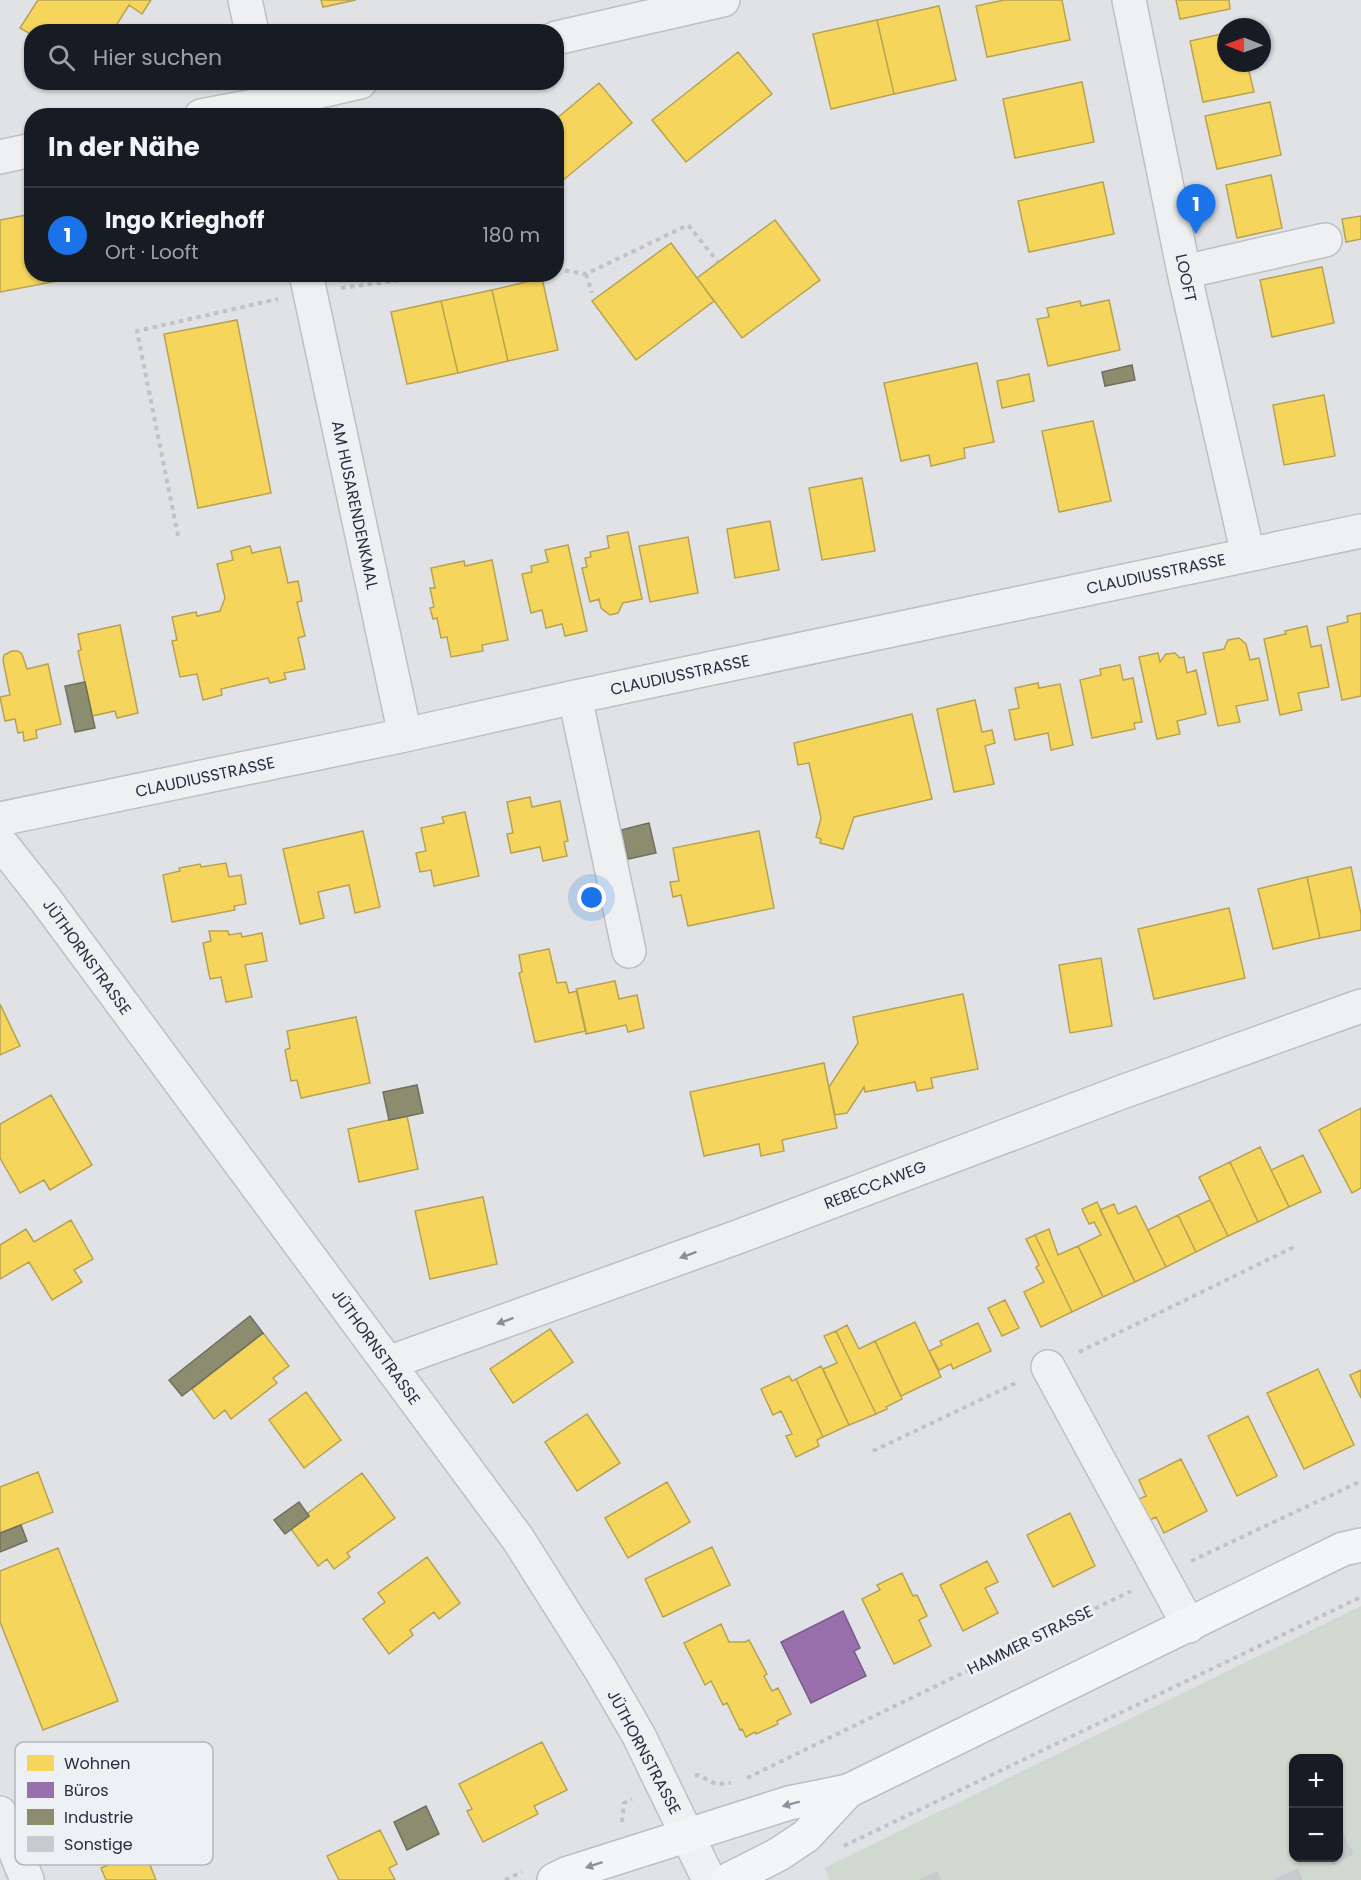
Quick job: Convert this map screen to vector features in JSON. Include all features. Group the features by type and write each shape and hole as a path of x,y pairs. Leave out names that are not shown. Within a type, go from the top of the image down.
{"main road":[{"path":"554,1880 566,1874 789,1803 848,1791 1189,1626 1355,1542"},
{"path":"728,1880 779,1854 806,1836 848,1791"}],"street":[{"path":"245,0 250,24"},
{"path":"564,36 723,0"},
{"name":"LOOFT","path":"1129,0 1184,272 1248,555"},
{"path":"234,108 319,90"},
{"path":"0,157 24,152"},
{"path":"1184,272 1325,240"},
{"name":"AM HUSARENDENKMAL","path":"307,283 405,735"},
{"name":"CLAUDIUSSTRASSE","path":"0,819 1361,531"},
{"path":"575,697 630,951"},
{"name":"JÜTHORNSTRASSE","path":"0,842 45,899 524,1548 602,1672 639,1736 709,1880"},
{"name":"REBECCAWEG","path":"388,1364 743,1235 1122,1092 1361,1006"},
{"path":"1048,1367 1189,1626"},
{"path":"0,1813 15,1850"},
{"path":"21,1865 27,1880"}],"path":[{"path":"564,270 586,274 688,225 718,262"},
{"path":"586,274 592,293"},
{"path":"178,536 137,331 307,283 323,282"},
{"path":"873,1451 1296,1246"},
{"name":"HAMMER STRASSE","path":"698,1776 716,1784 728,1784 748,1778 1361,1481"},
{"path":"834,1851 1361,1597"}],"shaded area":[{"path":"1361,1606 1361,1880 830,1880 824,1868"}],"building: Wohnen":[{"path":"38,0 151,0 142,14 129,5 117,24 24,24 24,30 20,28"},
{"path":"321,0 356,0 323,7"},
{"path":"1004,0 1062,0 1070,40 987,57 976,6"},
{"path":"1176,0 1229,0 1230,9 1180,19"},
{"path":"939,6 956,80 894,94 877,20"},
{"path":"877,20 894,94 831,109 813,34"},
{"path":"1217,35 1217,72 1249,72 1254,92 1203,102 1190,41"},
{"path":"738,52 772,94 686,162 652,120"},
{"path":"1082,82 1094,142 1015,158 1003,99"},
{"path":"599,83 632,123 564,179 564,112"},
{"path":"1270,102 1281,155 1217,169 1205,116"},
{"path":"1271,175 1282,228 1237,238 1226,185"},
{"path":"1103,182 1114,234 1029,252 1018,201"},
{"path":"24,216 24,282 52,282 0,292 0,220"},
{"path":"1361,216 1361,239 1346,242 1342,219"},
{"path":"775,220 820,280 742,338 697,278"},
{"path":"671,243 714,301 636,360 592,301"},
{"path":"1322,267 1334,323 1272,337 1260,280"},
{"path":"525,282 543,282 558,350 508,361 492,290"},
{"path":"492,290 508,361 458,373 441,301"},
{"path":"1109,300 1120,350 1048,366 1037,319 1049,317 1047,308 1080,301 1081,306"},
{"path":"441,301 458,373 407,384 391,312"},
{"path":"237,320 271,493 198,508 164,334"},
{"path":"977,363 994,442 964,448 965,458 931,466 929,455 901,461 884,383"},
{"path":"1029,374 1034,401 1002,408 997,381"},
{"path":"1324,395 1335,456 1284,465 1273,405"},
{"path":"1093,421 1111,501 1059,512 1042,431"},
{"path":"862,478 875,551 822,560 809,488"},
{"path":"770,521 779,570 735,578 727,529"},
{"path":"628,532 642,599 623,603 618,613 610,615 601,608 599,599 590,602 582,568 587,567 585,558 591,557 590,552 609,548 607,536"},
{"path":"688,537 698,593 650,602 639,546"},
{"path":"568,545 587,631 565,636 562,624 546,628 542,610 531,613 522,574 532,572 531,566 548,562 545,550"},
{"path":"250,546 252,553 280,547 288,583 298,581 302,601 297,602 305,636 298,638 305,669 284,673 286,679 270,683 268,678 221,689 222,695 203,700 197,674 180,677 172,641 177,640 172,617 196,612 197,616 220,611 225,598 217,564 233,560 231,551"},
{"path":"492,560 508,640 482,645 483,651 451,657 447,637 441,638 437,618 433,619 430,608 434,607 430,588 435,588 431,568 464,561 465,566"},
{"path":"1361,613 1361,696 1342,700 1327,627 1348,622 1347,616"},
{"path":"120,625 138,713 117,718 115,711 92,716 78,651 81,650 78,634"},
{"path":"1307,626 1311,647 1321,645 1329,687 1298,693 1302,710 1280,715 1264,639"},
{"path":"1239,638 1246,644 1250,660 1259,658 1268,700 1236,706 1240,722 1218,726 1203,653 1224,649 1228,640"},
{"path":"12,651 22,654 27,669 48,664 61,724 36,730 37,738 24,741 23,732 18,733 15,719 5,721 0,697 10,695 3,660 4,655"},
{"path":"1158,653 1160,662 1166,654 1175,653 1180,658 1184,657 1187,673 1196,670 1206,714 1177,721 1180,734 1157,739 1139,657"},
{"path":"1120,665 1123,680 1133,678 1142,722 1134,723 1135,729 1092,738 1080,680 1101,675 1100,669"},
{"path":"1038,683 1039,688 1060,684 1073,745 1051,750 1048,733 1015,740 1009,710 1019,708 1015,688"},
{"path":"975,700 982,732 992,730 995,743 985,746 994,784 954,792 937,709"},
{"path":"912,714 932,799 854,817 843,849 820,843 821,839 816,837 821,818 809,763 798,765 794,743"},
{"path":"530,797 532,807 560,801 568,841 564,842 567,856 543,861 540,847 511,853 507,834 513,833 507,802"},
{"path":"465,812 479,876 434,886 431,870 420,872 416,853 426,851 421,828 444,823 442,817"},
{"path":"363,831 380,907 355,913 349,885 318,892 324,918 300,924 283,849"},
{"path":"759,831 774,908 688,926 681,895 673,897 670,882 679,881 673,848"},
{"path":"226,863 229,877 241,875 246,904 234,906 235,910 172,922 163,875 180,871 179,868 200,864 201,867"},
{"path":"1351,867 1361,914 1361,930 1320,938 1307,877"},
{"path":"1307,877 1320,938 1273,949 1258,889"},
{"path":"1229,908 1245,978 1154,999 1138,929"},
{"path":"209,931 228,931 229,935 241,933 242,937 262,933 267,961 245,965 252,997 226,1002 221,977 210,979 203,943 211,941"},
{"path":"549,949 557,983 566,982 569,993 577,991 586,1031 535,1042 519,973 522,972 519,955"},
{"path":"1101,958 1112,1026 1070,1033 1059,965"},
{"path":"615,981 619,999 637,995 644,1028 628,1032 626,1025 586,1034 576,989"},
{"path":"963,994 978,1069 931,1078 933,1088 917,1091 915,1082 865,1092 864,1087 847,1113 835,1115 829,1087 858,1043 853,1017"},
{"path":"0,1004 20,1046 0,1055"},
{"path":"356,1017 370,1083 301,1098 297,1080 291,1081 285,1050 290,1048 287,1031"},
{"path":"824,1063 837,1128 782,1140 784,1151 761,1156 759,1144 704,1156 690,1092"},
{"path":"51,1095 92,1165 50,1190 44,1180 20,1193 0,1158 0,1124"},
{"path":"1361,1108 1361,1188 1352,1193 1319,1130"},
{"path":"407,1116 418,1169 359,1182 348,1129"},
{"path":"1260,1147 1289,1207 1258,1222 1230,1162"},
{"path":"1303,1155 1321,1192 1289,1207 1271,1170"},
{"path":"1230,1162 1258,1222 1228,1236 1199,1177"},
{"path":"483,1197 497,1264 430,1279 415,1211"},
{"path":"1210,1200 1228,1236 1196,1252 1178,1215"},
{"path":"1097,1202 1135,1282 1103,1297 1078,1246 1101,1235 1094,1222 1089,1224 1082,1209"},
{"path":"1114,1204 1118,1214 1136,1206 1166,1267 1135,1282 1100,1210"},
{"path":"1178,1215 1196,1252 1166,1267 1148,1230"},
{"path":"71,1220 93,1259 74,1270 82,1282 52,1300 29,1262 0,1279 0,1245 26,1229 34,1242"},
{"path":"1049,1229 1058,1255 1078,1246 1103,1297 1072,1312 1035,1235"},
{"path":"1035,1235 1072,1312 1041,1327 1024,1292 1044,1282 1036,1267 1039,1265 1026,1239"},
{"path":"1005,1300 1019,1328 1002,1336 988,1308"},
{"path":"915,1322 941,1377 901,1396 875,1341"},
{"path":"978,1323 991,1351 953,1369 951,1364 939,1370 929,1351 942,1345 940,1341"},
{"path":"847,1325 859,1349 875,1341 902,1399 876,1414 836,1331"},
{"path":"550,1329 573,1362 513,1403 490,1369"},
{"path":"836,1331 876,1414 849,1425 823,1369 837,1363 824,1336"},
{"path":"263,1333 289,1366 273,1378 277,1383 231,1419 225,1410 214,1419 192,1389"},
{"path":"821,1366 849,1425 823,1437 796,1379"},
{"path":"1318,1369 1354,1445 1304,1469 1267,1393"},
{"path":"1361,1370 1361,1398 1350,1375"},
{"path":"789,1376 792,1381 796,1379 823,1437 817,1440 819,1446 796,1457 786,1436 792,1434 781,1411 773,1415 761,1389"},
{"path":"306,1392 341,1440 304,1468 269,1420"},
{"path":"587,1414 620,1463 577,1491 545,1442"},
{"path":"1248,1416 1277,1476 1237,1496 1208,1436"},
{"path":"1181,1459 1207,1511 1164,1533 1156,1517 1150,1520 1139,1499 1146,1496 1139,1480"},
{"path":"38,1472 53,1512 0,1533 0,1487"},
{"path":"362,1473 395,1518 347,1553 350,1557 334,1569 327,1559 318,1566 291,1529 309,1516 308,1513"},
{"path":"667,1482 690,1522 628,1558 605,1518"},
{"path":"1070,1513 1095,1566 1053,1587 1027,1535"},
{"path":"712,1547 730,1585 663,1617 645,1579"},
{"path":"58,1548 118,1701 43,1730 0,1622 0,1571"},
{"path":"427,1557 460,1603 439,1619 434,1612 410,1630 413,1635 389,1654 363,1619 385,1602 378,1593"},
{"path":"987,1561 998,1582 985,1588 998,1613 963,1631 940,1585"},
{"path":"902,1573 913,1596 917,1595 927,1616 919,1620 931,1646 894,1664 862,1599 880,1590 877,1585"},
{"path":"721,1624 729,1642 749,1640 767,1674 764,1676 772,1691 778,1688 791,1714 777,1721 778,1724 746,1737 742,1729 740,1730 727,1703 723,1705 711,1681 705,1685 684,1643"},
{"path":"542,1742 567,1790 534,1806 538,1814 483,1842 467,1811 472,1809 459,1784"},
{"path":"380,1830 397,1864 389,1868 395,1880 339,1880 327,1856"},
{"path":"108,1865 150,1865 156,1880 106,1880 101,1868"}],"building: Büros":[{"path":"843,1611 860,1648 854,1651 866,1676 811,1703 781,1642"}],"building: Industrie":[{"path":"1132,365 1135,380 1105,386 1102,372"},
{"path":"85,682 95,728 75,732 65,686"},
{"path":"649,823 656,853 628,859 621,830"},
{"path":"417,1085 423,1113 389,1120 383,1092"},
{"path":"250,1316 263,1333 182,1396 169,1380"},
{"path":"299,1502 309,1516 285,1534 274,1520"},
{"path":"21,1525 27,1541 0,1552 0,1533"},
{"path":"426,1806 439,1834 407,1850 394,1822"}],"building: Sonstige":[{"path":"1343,1833 1354,1854 1343,1860"},
{"path":"1298,1868 1303,1880 1274,1880"},
{"path":"937,1871 941,1880 918,1880"}],"place":[{"name":"Ingo Krieghoff","path":"1196,234"}]}
